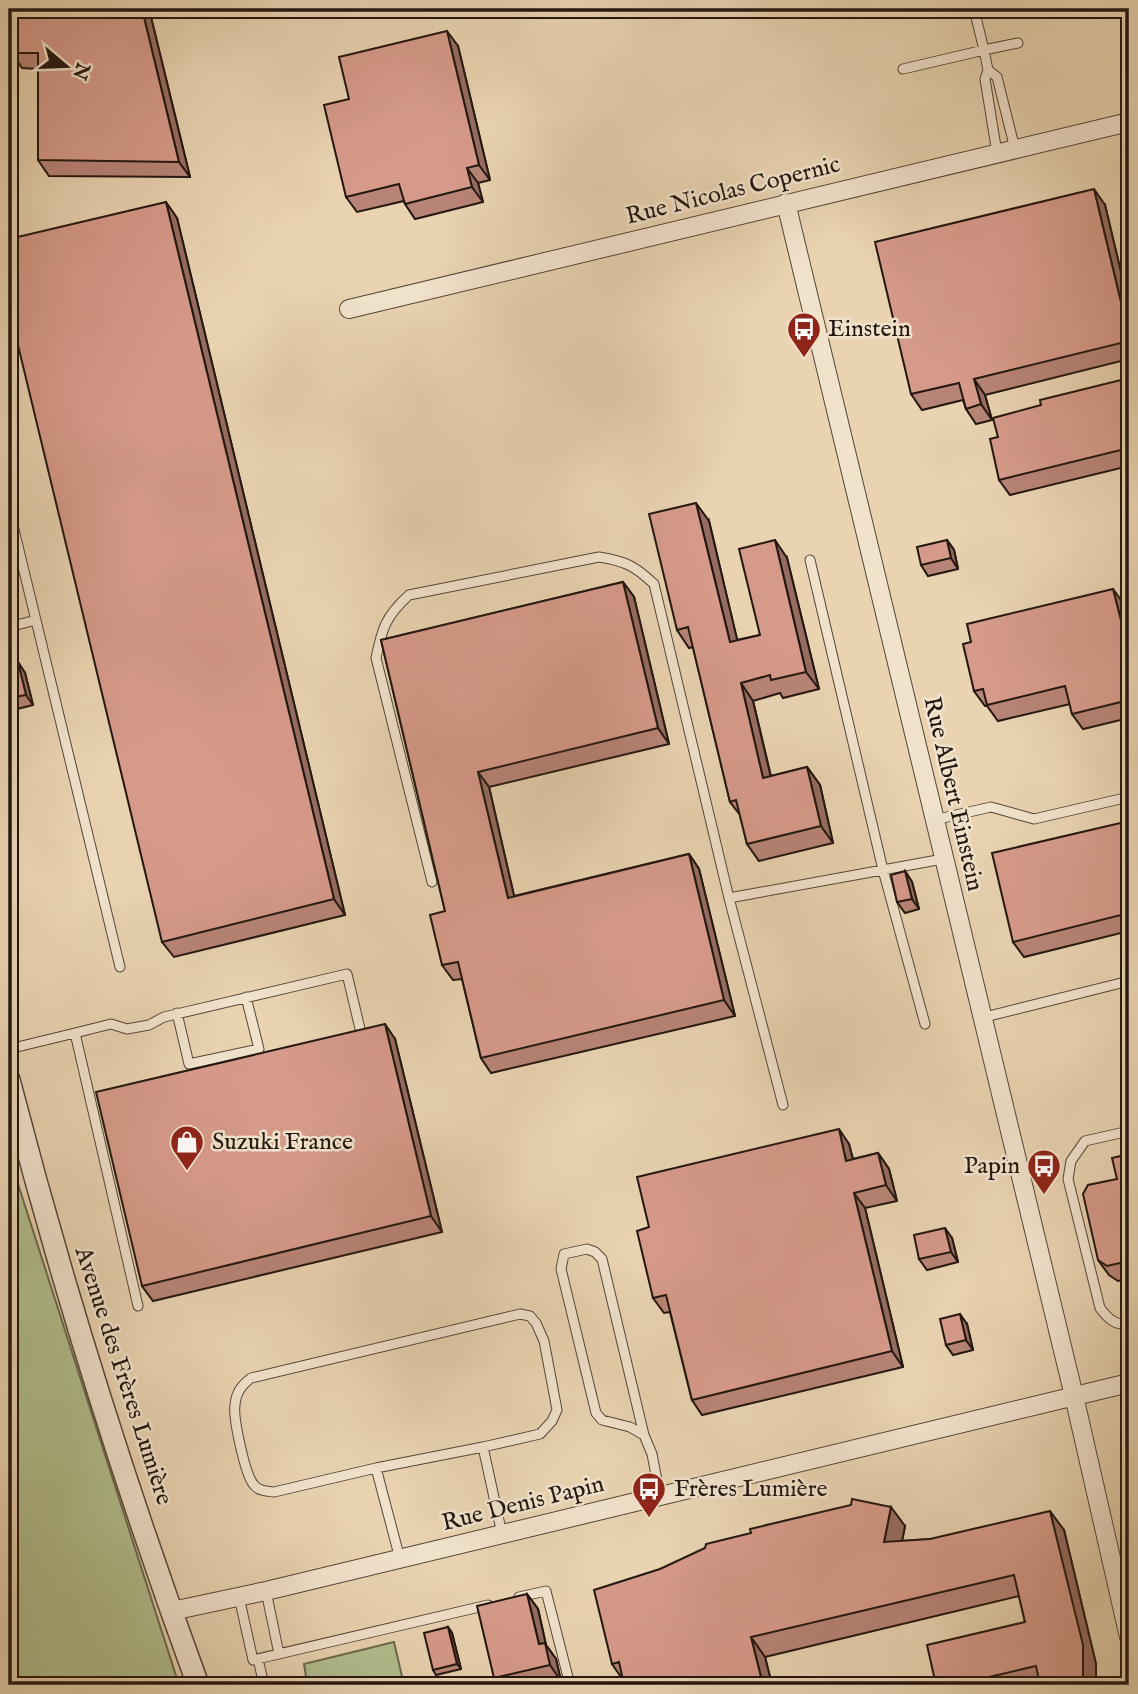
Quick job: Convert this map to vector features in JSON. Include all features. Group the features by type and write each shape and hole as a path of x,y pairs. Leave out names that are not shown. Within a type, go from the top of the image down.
{"street":[{"name":"Rue Nicolas Copernic","path":"349,309 1129,122"},
{"name":"Rue Albert Einstein","path":"786,203 1074,1396 1129,1637"},
{"name":"Avenue des Frères Lumière","path":"9,1080 45,1220 86,1358 198,1685"},
{"name":"Rue Denis Papin","path":"172,1611 266,1591 1129,1383"}],"lane":[{"path":"974,9 988,70 985,79 1006,151"},
{"path":"903,69 1018,44"},
{"path":"988,70 997,77 1006,151"},
{"path":"9,509 120,967"},
{"path":"432,882 376,659 380,635 392,611 409,595 599,557 619,560 638,569 654,584 729,898 783,1105"},
{"path":"810,560 883,870 925,1024"},
{"path":"9,627 36,620"},
{"path":"934,820 991,807 1034,820 1129,797"},
{"path":"729,898 943,859"},
{"path":"9,1049 111,1024 127,1029 138,1027 177,1013 347,974 362,1037"},
{"path":"981,1018 1129,981"},
{"path":"177,1013 189,1064 259,1049 246,997"},
{"path":"75,1033 138,1306"},
{"path":"1129,1131 1085,1141 1070,1161 1068,1179 1100,1308 1106,1317 1119,1325 1129,1325"},
{"path":"644,1435 630,1427 602,1420 596,1413 561,1269 564,1254 587,1249 595,1252 601,1259 644,1435 652,1454 660,1496"},
{"path":"520,1314 530,1316 544,1341 557,1410 552,1421 540,1434 376,1468 274,1492 262,1491 254,1485 248,1474 234,1408 241,1386 251,1377 520,1314"},
{"path":"483,1447 502,1534"},
{"path":"376,1468 400,1559"},
{"path":"266,1591 279,1654"},
{"path":"506,1600 546,1591 570,1685"},
{"path":"239,1597 253,1660 493,1604"},
{"path":"258,1659 264,1685"}],"green space":[{"path":"9,1156 179,1685 9,1685"},
{"path":"394,1642 404,1685 299,1685 307,1683 304,1664"}],"building":[{"path":"11,9 142,9 179,162 38,160 38,53 12,53"},
{"path":"447,31 479,165 467,168 472,187 405,204 399,184 346,197 324,105 349,99 339,57"},
{"path":"1094,189 1129,341 974,379 981,404 966,409 959,383 911,394 875,242"},
{"path":"166,202 334,899 162,942 9,308 9,239"},
{"path":"1129,378 1129,448 999,480 990,439 998,437 993,418 1041,405 1040,400"},
{"path":"696,503 730,642 760,635 739,549 775,540 806,672 771,680 770,675 741,683 763,778 807,767 821,826 747,844 736,800 730,802 688,627 677,630 649,514"},
{"path":"947,540 951,558 921,565 917,547"},
{"path":"623,582 658,728 478,772 508,898 689,854 724,1000 481,1058 458,962 442,965 430,915 445,911 381,640"},
{"path":"1113,589 1129,652 1129,671 1122,673 1129,700 1072,714 1065,686 987,705 983,689 974,691 963,644 971,642 967,624"},
{"path":"18,662 26,695 9,698 9,664"},
{"path":"1129,821 1129,913 1013,942 992,853"},
{"path":"905,871 912,899 897,902 891,875"},
{"path":"385,1024 431,1216 142,1286 96,1092"},
{"path":"839,1129 846,1161 878,1153 886,1185 854,1193 892,1351 692,1400 666,1295 653,1298 637,1231 649,1227 637,1177"},
{"path":"1129,1154 1129,1261 1107,1266 1098,1260 1083,1194 1088,1185 1117,1179 1112,1158"},
{"path":"945,1228 951,1252 919,1259 914,1235"},
{"path":"960,1314 966,1340 946,1345 940,1319"},
{"path":"852,1499 891,1507 884,1542 930,1539 1050,1511 1083,1645 1083,1685 1040,1685 1036,1666 954,1685 936,1685 927,1645 1025,1622 1014,1575 751,1637 763,1685 624,1685 619,1662 612,1664 594,1590 660,1569 705,1548 706,1544 751,1533 750,1529 851,1505"},
{"path":"527,1594 539,1644 545,1643 550,1665 494,1678 477,1606"},
{"path":"448,1627 457,1664 433,1670 424,1633"}],"place":[{"name":"Einstein","path":"804,359"},
{"name":"Suzuki France","path":"187,1172"},
{"name":"Papin","path":"1044,1196"},
{"name":"Frères Lumière","path":"649,1519"}]}
